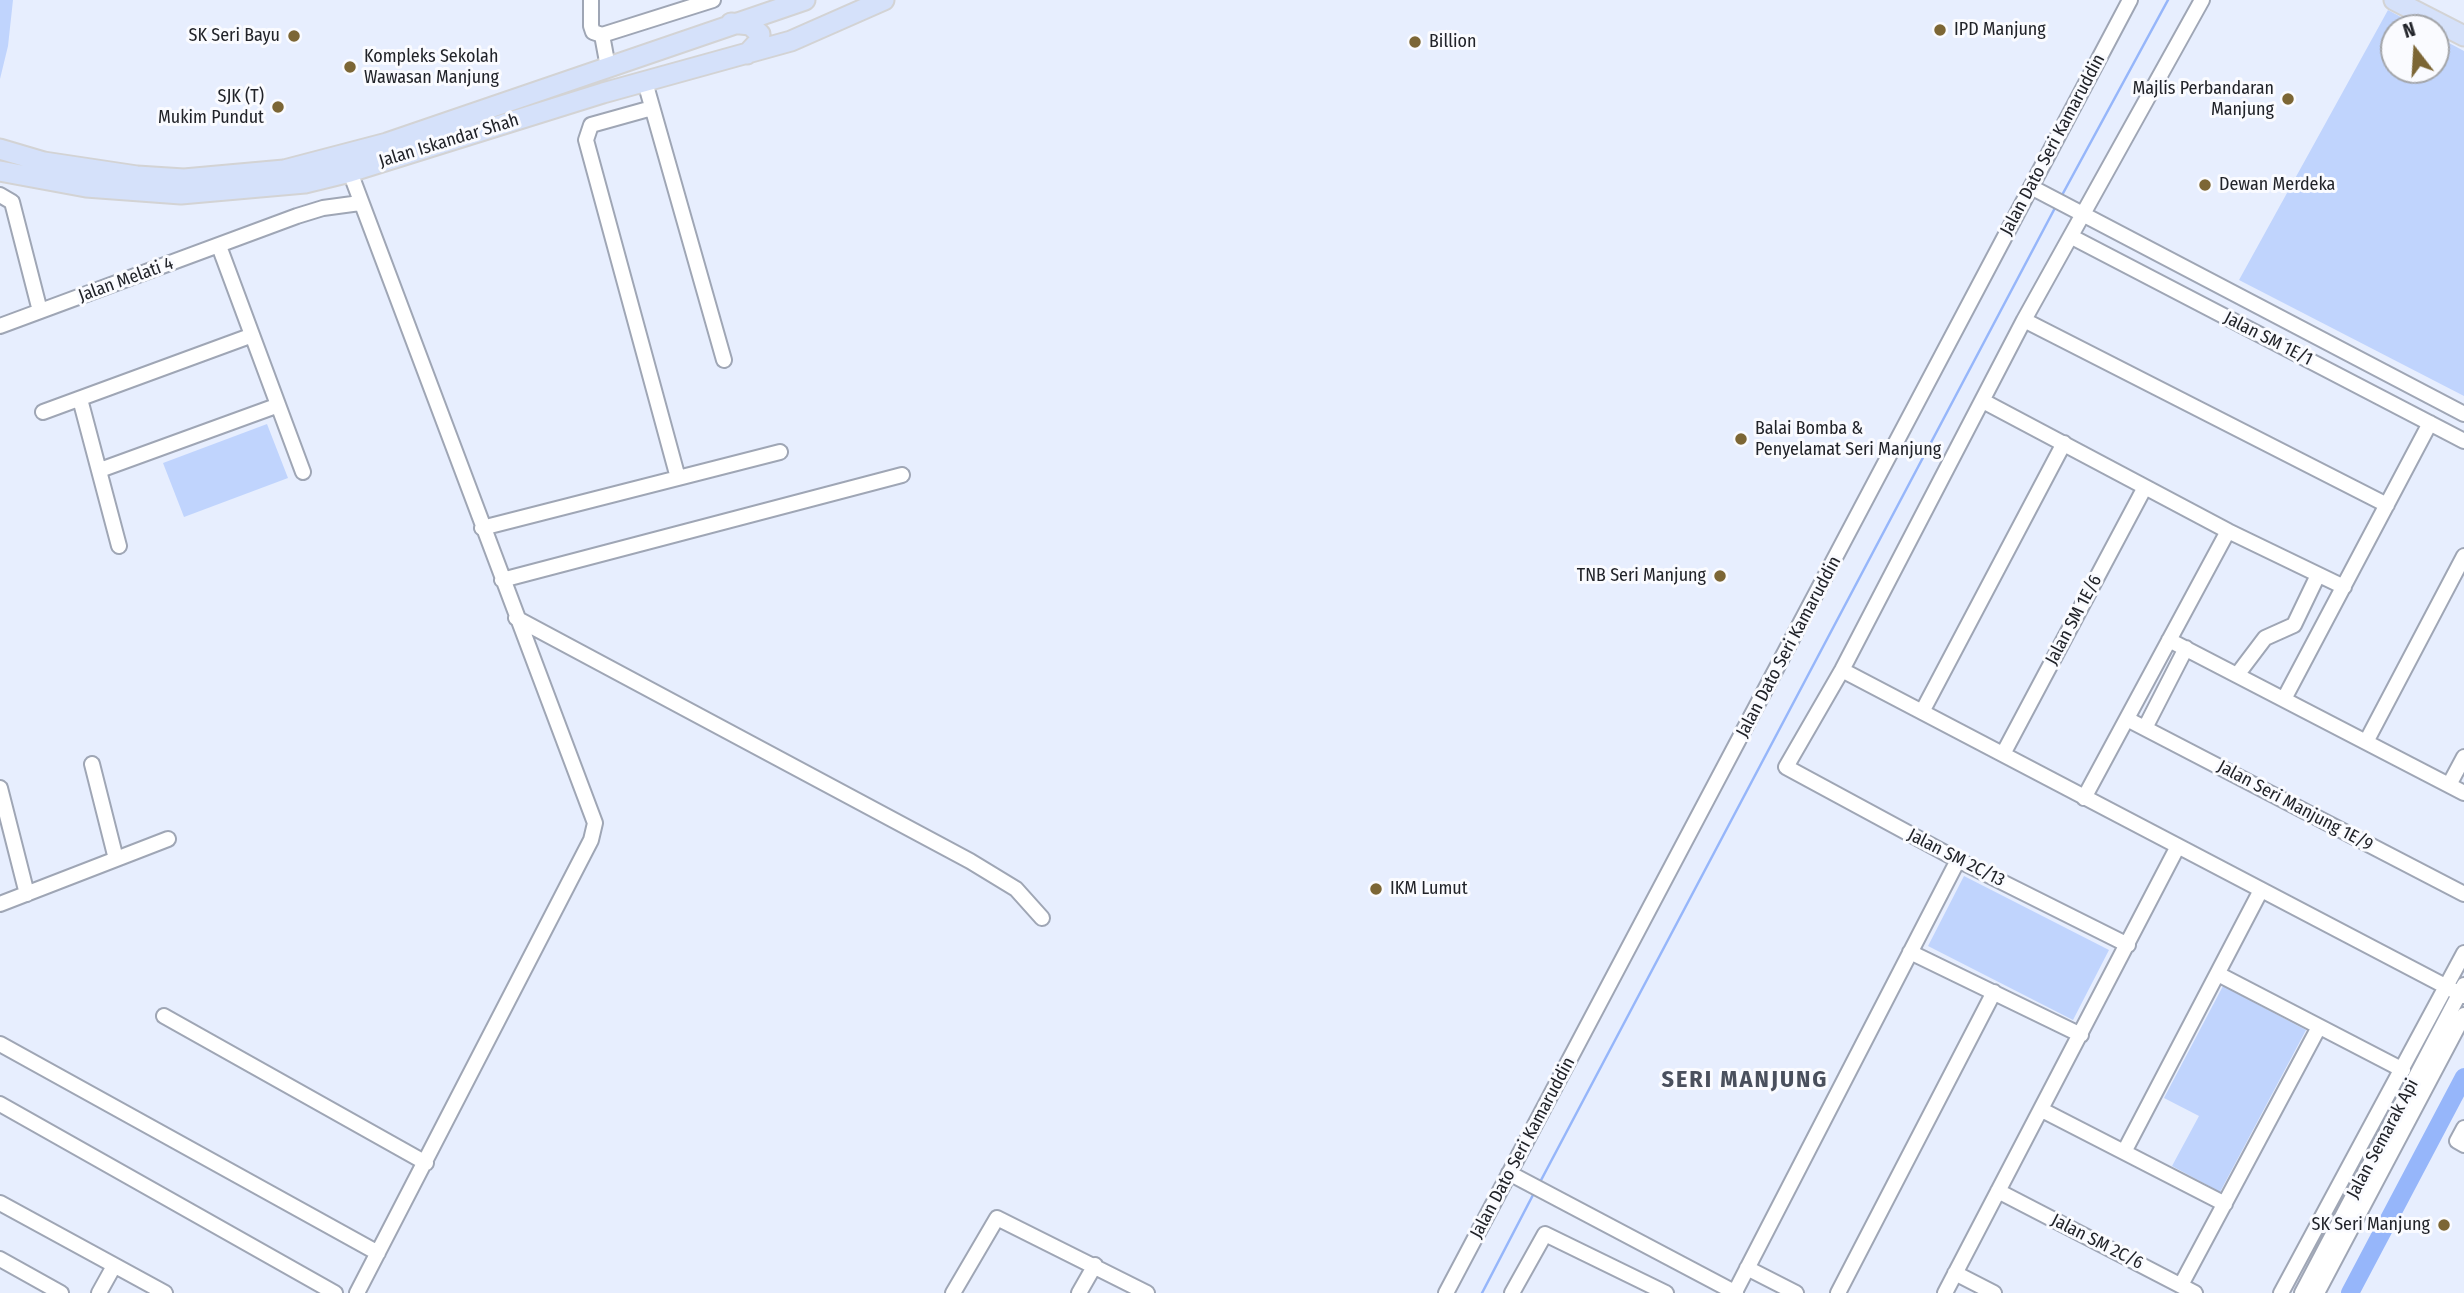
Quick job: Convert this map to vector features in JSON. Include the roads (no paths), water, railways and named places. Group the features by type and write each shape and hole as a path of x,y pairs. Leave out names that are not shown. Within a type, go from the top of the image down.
{"main road":[{"name":"Jalan Iskandar Shah","path":"0,171 86,187 181,194 256,190 350,172 645,82 747,54 807,34 884,0"},
{"path":"2394,0 2464,36"},
{"path":"2422,0 2464,22"},
{"name":"Jalan Iskandar Shah","path":"0,149 44,162 137,176 184,179 284,170 387,143 730,23 801,1"},
{"path":"801,1 779,22 782,29 792,34 807,34"},
{"path":"730,23 756,28 759,41 747,54"}],"street":[{"path":"591,0 591,26 593,32 602,35 713,0"},
{"name":"Jalan Dato Seri Kamaruddin","path":"1446,1293 2130,0"},
{"path":"2202,0 2024,320 1842,670 1923,710 2260,892 2458,990"},
{"path":"602,35 608,67"},
{"path":"645,82 724,360"},
{"path":"652,108 591,125 586,140 678,478"},
{"path":"350,172 595,823 595,831 357,1293"},
{"path":"2031,187 2464,414"},
{"path":"0,195 12,202 40,311"},
{"name":"Jalan Melati 4","path":"0,326 323,208 360,202"},
{"name":"Jalan SM 1E/1","path":"2072,237 2464,441"},
{"path":"219,246 276,406 303,472"},
{"path":"2024,320 2387,505"},
{"path":"43,412 250,336"},
{"path":"2362,387 2374,366"},
{"path":"80,399 119,546"},
{"path":"1983,401 2228,531 2344,587"},
{"path":"100,470 276,406"},
{"path":"2284,699 2430,423"},
{"path":"1923,710 2064,443"},
{"path":"482,528 780,452"},
{"path":"502,580 902,475"},
{"name":"Jalan SM 1E/6","path":"2003,754 2145,486"},
{"path":"2084,798 2228,531"},
{"path":"2366,742 2464,555"},
{"path":"2237,675 2265,638 2294,625 2318,575"},
{"path":"516,618 970,861 1016,889 1042,918"},
{"path":"2169,640 2464,793"},
{"path":"2145,728 2186,648"},
{"name":"Jalan SM 2C/13","path":"1842,670 1786,768 1958,860 2128,945"},
{"name":"Jalan Seri Manjung 1E/9","path":"2127,719 2464,894"},
{"path":"2449,785 2464,757"},
{"path":"92,764 116,859"},
{"path":"0,788 27,894"},
{"path":"0,904 168,839"},
{"path":"1945,1293 2177,848"},
{"path":"1509,1173 1735,1293 1958,860"},
{"path":"2124,1152 2260,892"},
{"path":"1910,953 2081,1035"},
{"path":"2281,1293 2403,1070 2458,990 2464,953"},
{"path":"2218,974 2403,1070"},
{"name":"Jalan Semarak Api","path":"2302,1293 2458,990"},
{"path":"1838,1293 1994,992"},
{"path":"164,1016 426,1163"},
{"name":"Jalan Semarak Api","path":"2317,1293 2464,1016"},
{"path":"2181,1285 2319,1027"},
{"path":"0,1044 377,1253"},
{"path":"0,1104 335,1293"},
{"path":"2042,1110 2225,1204"},
{"path":"2464,1128 2457,1141 2464,1145"},
{"name":"Jalan SM 2C/6","path":"1998,1191 2195,1293"},
{"path":"0,1203 164,1293"},
{"path":"953,1293 998,1218 1147,1293"},
{"path":"1512,1293 1545,1234 1666,1293"},
{"path":"0,1259 61,1293"},
{"path":"1079,1293 1095,1265"},
{"path":"99,1293 114,1266"},
{"path":"1747,1268 1796,1293"},
{"path":"1955,1273 1994,1293"}],"waterway":[{"path":"2061,197 2168,0"},
{"path":"1539,1184 2056,206"},
{"path":"2350,1293 2464,1077"},
{"path":"1482,1293 1534,1193"}],"place":[{"name":"IPD Manjung","path":"1940,30"},
{"name":"SK Seri Bayu","path":"294,36"},
{"name":"Billion","path":"1415,42"},
{"name":"Kompleks Sekolah Wawasan Manjung","path":"350,67"},
{"name":"Majlis Perbandaran Manjung","path":"2288,99"},
{"name":"SJK (T) Mukim Pundut","path":"278,107"},
{"name":"Dewan Merdeka","path":"2205,185"},
{"name":"Balai Bomba & Penyelamat Seri Manjung","path":"1741,439"},
{"name":"TNB Seri Manjung","path":"1720,576"},
{"name":"IKM Lumut","path":"1376,889"},
{"name":"SK Seri Manjung","path":"2444,1225"}],"district":[{"name":"SERI MANJUNG","path":"1745,1080"}]}
